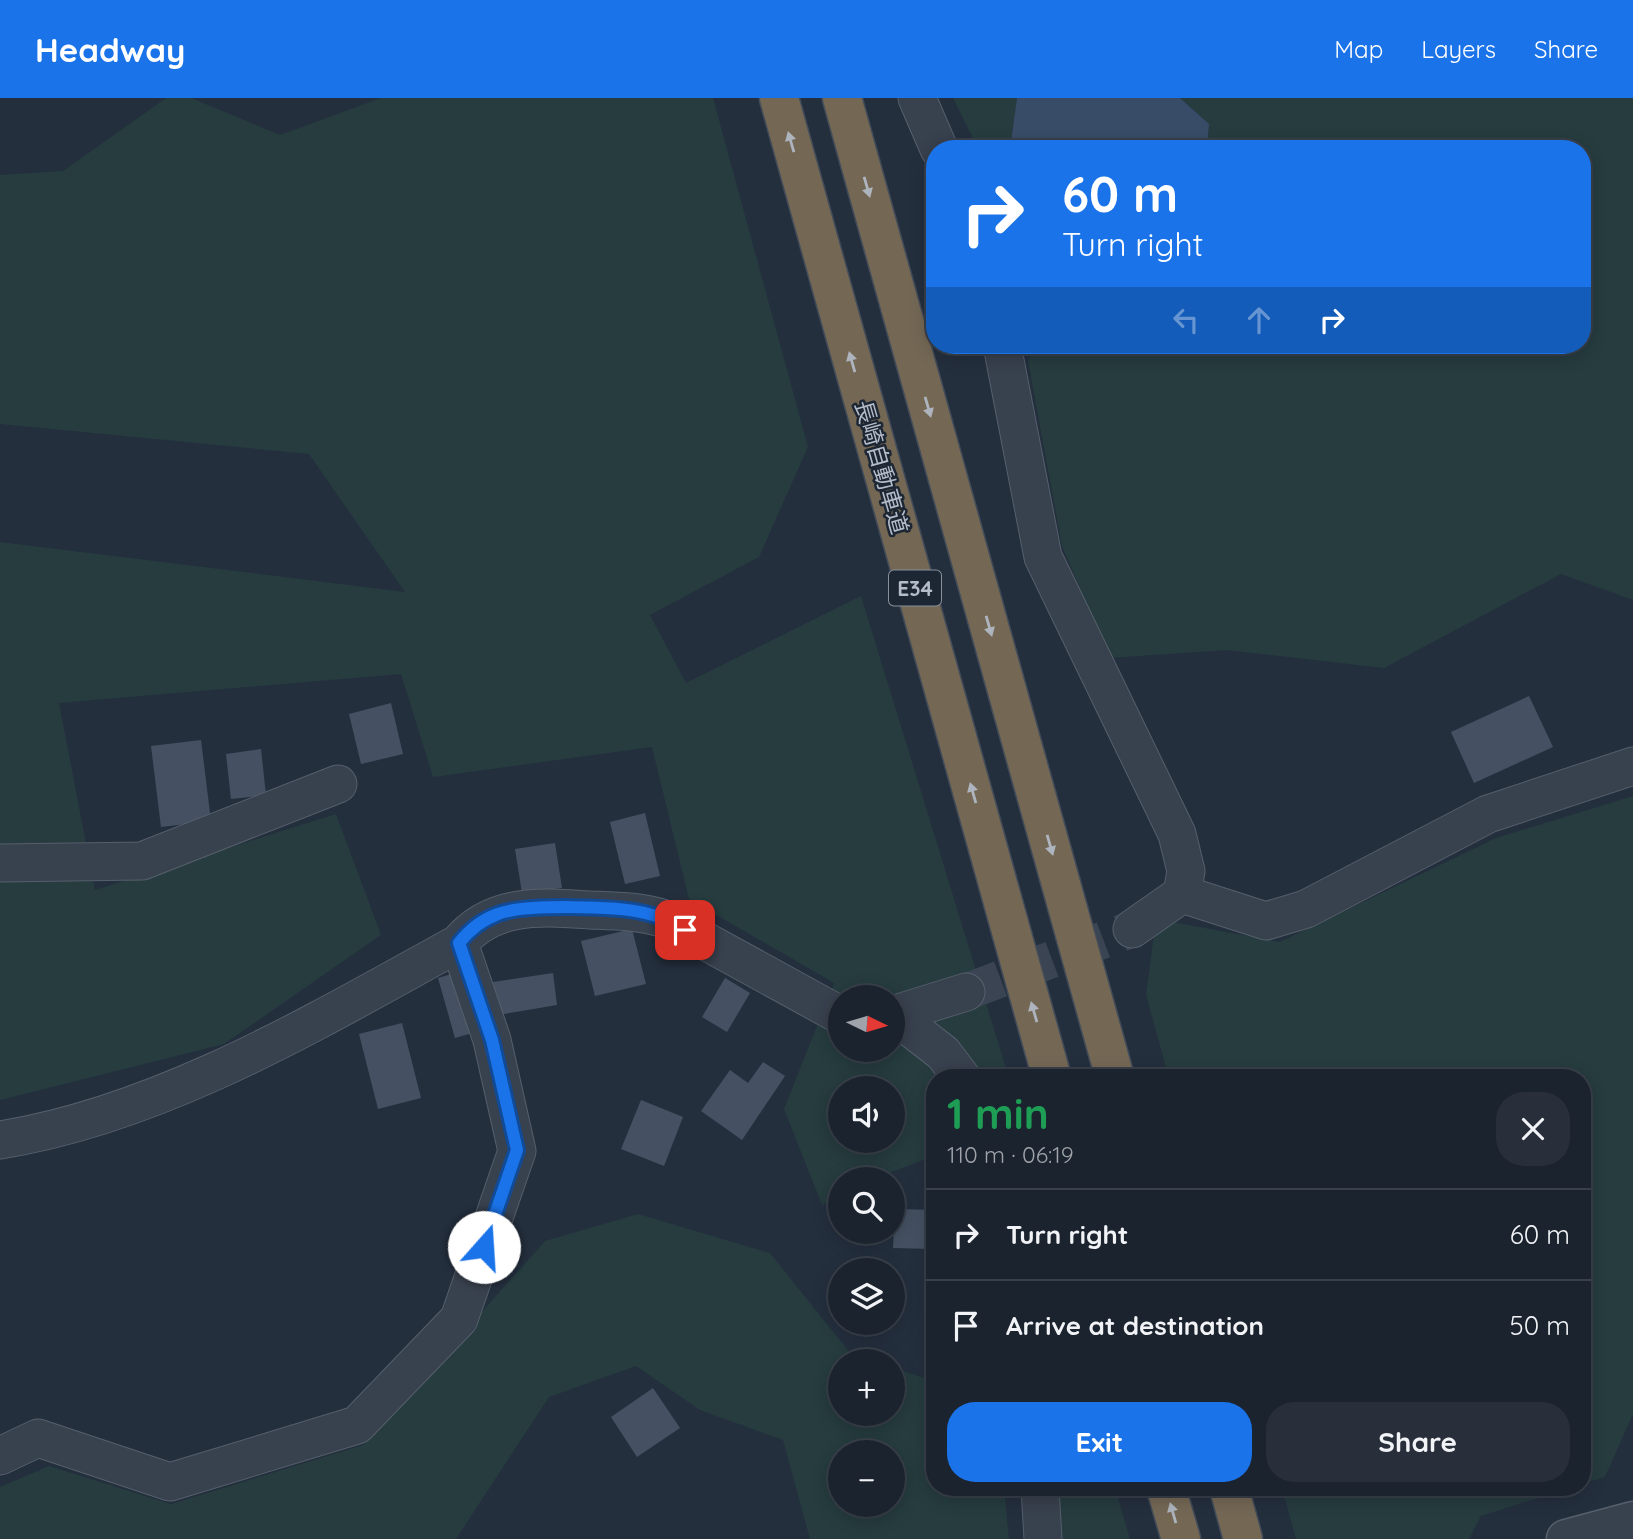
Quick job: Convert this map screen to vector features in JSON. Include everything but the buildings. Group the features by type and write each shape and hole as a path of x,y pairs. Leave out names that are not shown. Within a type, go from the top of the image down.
{"highway":[{"name":"長崎自動車道","path":"779,98 1049,1069"},
{"name":"E34","path":"842,98 1112,1069"},
{"path":"1168,1496 1181,1539"},
{"path":"1231,1496 1243,1539"}],"street":[{"path":"917,98 935,140"},
{"path":"1004,354 1043,557 1177,834 1185,871 1182,894 1132,929"},
{"path":"1182,894 1266,921 1306,909 1488,814 1633,766"},
{"path":"0,863 142,861 338,785"},
{"path":"0,1140 104,1115 206,1073 350,1003 459,943 471,928 499,914 529,907 642,912 665,919 828,1008"},
{"path":"0,1456 38,1438 170,1482 357,1425 459,1319 517,1150 492,1040 459,943"},
{"path":"905,1011 966,992"},
{"path":"905,1024 943,1053 955,1069"},
{"path":"1040,1496 1043,1539"},
{"path":"1566,1539 1633,1521"}],"green space":[{"path":"166,98 191,98 280,135 381,98 713,98 808,447 759,557 650,615 686,683 861,596 1006,1069 926,1069 926,1159 905,1167 828,1167 828,1202 822,1205 784,1109 828,998 828,1062 905,1062 905,985 833,985 834,983 689,899 652,747 433,777 401,674 59,703 95,890 336,814 381,935 224,1044 0,1100 0,542 405,592 309,454 0,424 0,175 63,171"},
{"path":"953,98 1017,98 1011,140 974,140"},
{"path":"1180,98 1633,98 1633,600 1561,574 1384,668 1227,650 1109,658 1062,546 1028,361 1031,354 1591,354 1591,140 1208,140 1209,124"},
{"path":"1633,796 1633,1414 1605,1477 1591,1481 1591,1069 1167,1069 1146,995 1156,919 1280,942 1496,838"},
{"path":"638,1214 770,1253 828,1325 828,1335 836,1335 847,1349 828,1349 828,1426 905,1426 905,1372 926,1378 926,1496 1005,1496 1009,1539 810,1539 783,1440 700,1410 636,1366 549,1397 456,1539 0,1539 0,1487 49,1466 171,1504 363,1445 545,1241"},
{"path":"1048,1496 1117,1496 1130,1539 1050,1539"},
{"path":"1284,1496 1545,1496 1481,1516 1469,1539 1296,1539"}],"water":[{"path":"1017,98 1180,98 1209,124 1208,140 1011,140"}],"tunnel":[{"path":"966,992 1132,929"}],"route":[{"path":"484,1247 517,1150 492,1040 459,943 471,928 499,914 529,907 642,912 665,919 685,930"}]}
